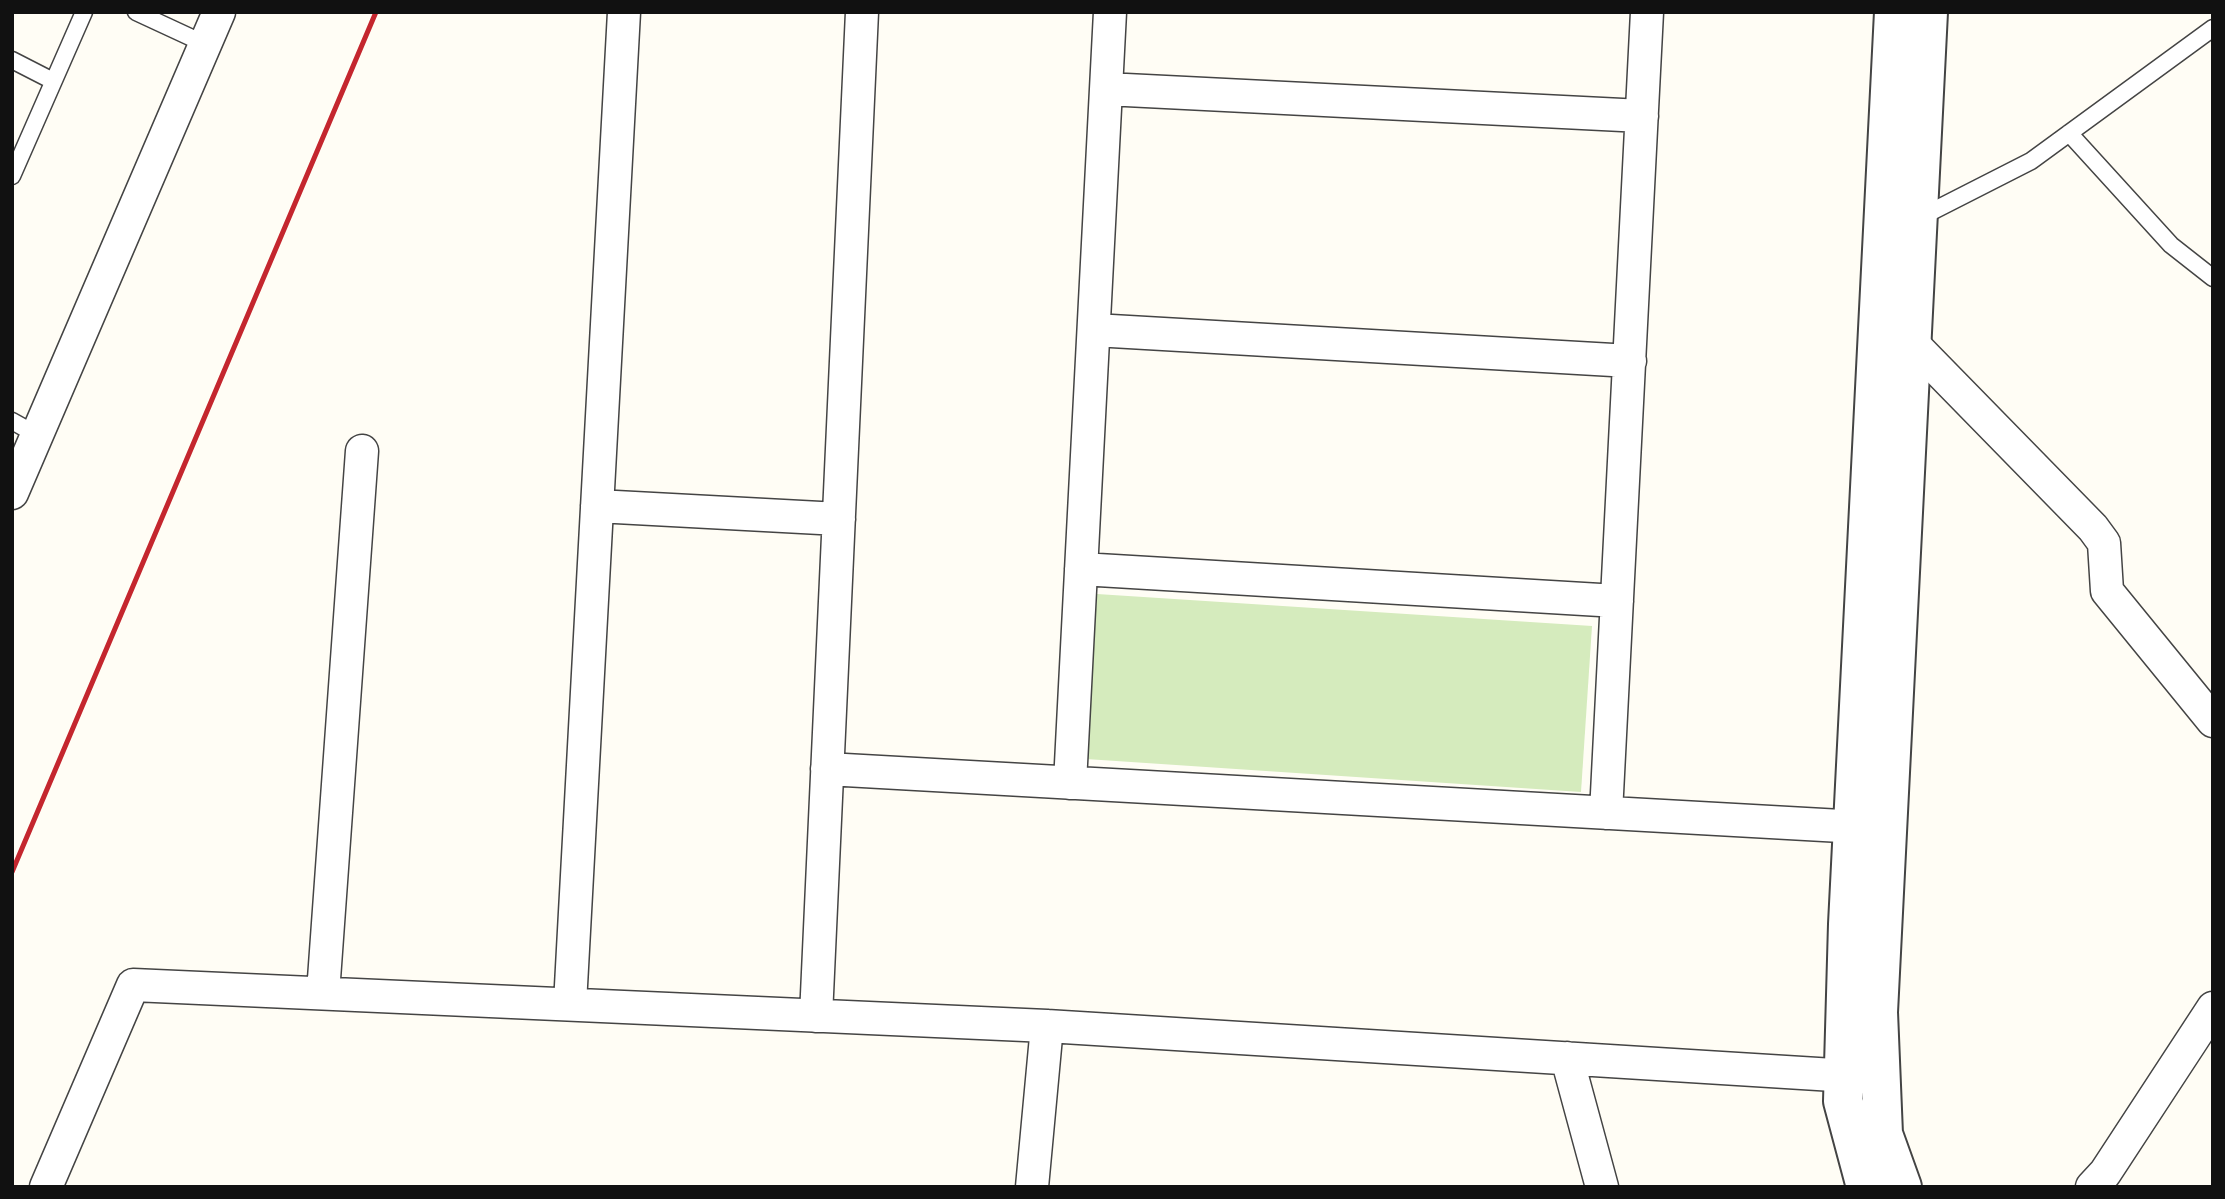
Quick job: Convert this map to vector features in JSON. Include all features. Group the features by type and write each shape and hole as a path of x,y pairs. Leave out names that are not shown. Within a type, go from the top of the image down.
{"street":[{"path":"12,493 25,428 219,12"},
{"path":"570,1004 624,12"},
{"path":"816,1016 862,12"},
{"path":"1070,783 1110,12"},
{"path":"1606,813 1647,12"},
{"path":"1894,12 1894,340 1870,828 1862,1077 1902,1187"},
{"path":"1894,340 1917,219 1928,12"},
{"path":"1105,89 1642,116"},
{"path":"1094,330 1630,361"},
{"path":"1894,340 2093,528 2104,543 2107,590 2213,721"},
{"path":"323,993 362,451"},
{"path":"597,506 839,519"},
{"path":"1081,569 1617,601"},
{"path":"827,769 1870,828"},
{"path":"46,1187 134,985 1047,1026 1862,1077"},
{"path":"2092,1187 2105,1173 2213,1008"},
{"path":"1032,1187 1047,1026"},
{"path":"1567,1058 1602,1187"},
{"path":"1862,1077 1843,1101 1866,1187"}],"lane":[{"path":"12,176 84,12"},
{"path":"136,12 205,44"},
{"path":"1917,219 2031,161 2213,28"},
{"path":"12,60 53,81"},
{"path":"2069,133 2171,245 2213,278"}],"green space":[{"path":"1097,594 1592,626 1581,792 1086,759"}],"railway":[{"path":"12,872 376,12"}]}
